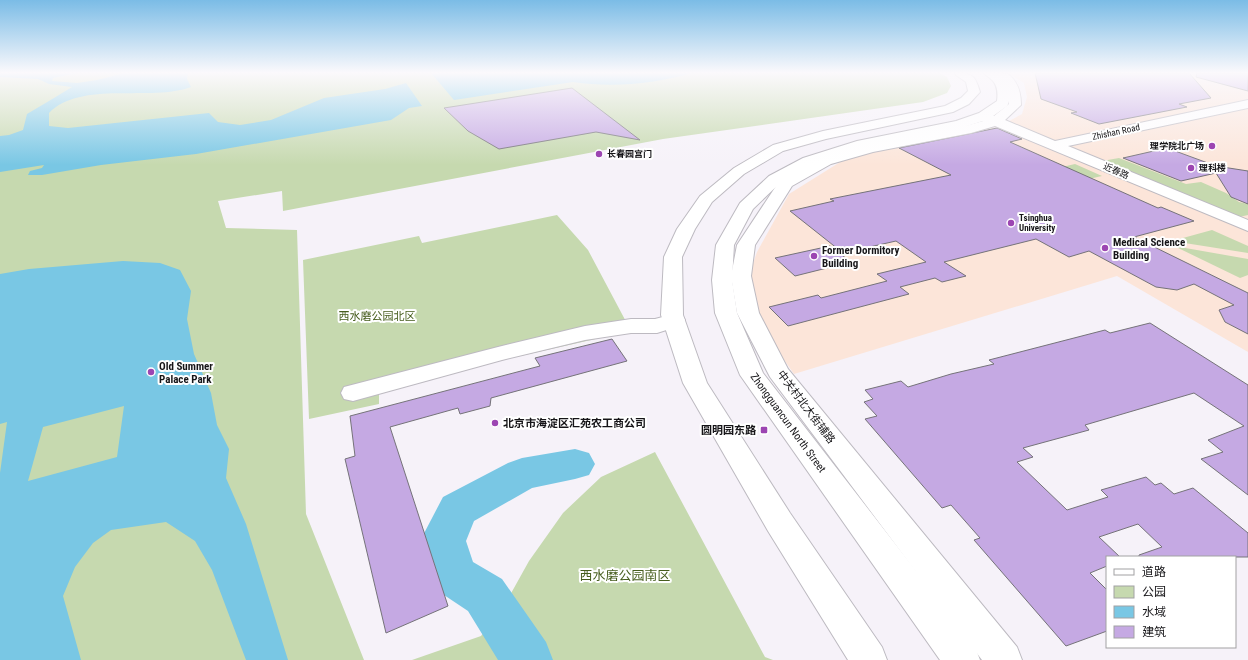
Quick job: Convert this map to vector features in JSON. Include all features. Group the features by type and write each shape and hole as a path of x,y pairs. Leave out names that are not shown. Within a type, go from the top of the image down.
{"main road":[{"path":"869,660 779,522 695,383 672,315 673,257 686,229 706,199 739,170 778,148 823,134 949,109 959,104"},
{"name":"Zhongguancun North Street","path":"962,660 752,375 726,313 722,280 726,245 746,207 775,179 808,161 857,145 990,119 1002,104"},
{"name":"中关村北大街辅路","path":"1004,660 778,372 748,313 741,276 746,245 786,183 826,161 870,148 971,129 1015,104"},
{"name":"Zhishan Road","path":"1055,145 1248,104"},
{"name":"近春路","path":"990,119 1248,226"},
{"path":"353,393 585,333 632,326 657,326 674,320"}],"shaded area":[{"name":"Tsinghua University","path":"1025,104 1248,104 1248,352 1117,276 794,374 756,320 748,278 757,252 789,194 845,159 907,143 998,127 1022,114"}],"green space":[{"name":"Old Summer Palace Park","path":"0,104 910,104 663,139 283,211 282,191 218,201 226,228 297,230 306,514 364,660 0,660"},
{"path":"1119,158 1186,184 1201,182 1226,193 1239,202 1248,204 1248,215 1239,217 1102,161"},
{"path":"1075,164 1102,176 1049,188 1023,176"},
{"name":"西水磨公园北区","path":"557,215 588,250 631,331 379,388 379,404 309,419 303,260 419,236 422,243"},
{"path":"1212,230 1248,246 1248,253 1172,241"},
{"path":"1174,246 1248,259 1248,275 1240,278"},
{"name":"西水磨公园南区","path":"655,452 765,657 773,660 412,660 481,636 505,604 529,561 563,513 601,477"}],"water":[{"path":"44,104 62,104 49,113 49,126 68,128 209,113 218,122 240,125 271,120 310,104 420,104 422,106 409,108 391,120 196,154 101,165 42,175 28,175 30,171 42,168 44,165 0,172 0,136 9,135 23,130 27,114"},
{"path":"123,261 160,263 180,270 191,291 187,319 194,354 211,393 217,425 229,449 226,478 246,524 288,660 246,660 212,570 195,541 166,522 111,530 93,543 75,567 63,596 81,660 0,660 0,473 7,422 0,424 0,274 29,269","holes":["124,406 117,457 28,481 43,427"]},
{"path":"522,639 533,660 514,660 510,650"}],"building":[{"path":"471,104 593,104 640,140 596,132 499,149 468,131 444,108"},
{"path":"1054,104 1180,104 1187,107 1099,124 1071,113 1077,112"},
{"path":"997,128 1022,139 1010,142 1158,208 1161,207 1194,221 1134,237 1248,293 1248,334 1225,322 1219,310 1234,305 1194,284 1177,290 1156,287 1089,251 1069,257 1036,239 944,262 966,276 942,282 935,278 900,287 909,294 788,326 769,307 818,295 821,298 887,281 877,274 926,262 896,241 843,253 790,211 834,201 830,199 951,175 899,148"},
{"name":"理科楼","path":"1167,148 1216,166 1248,171 1248,204 1231,197 1216,173 1181,181 1123,158"},
{"path":"830,246 851,262 795,276 775,258"},
{"path":"1150,323 1248,385 1248,495 1201,459 1223,452 1208,440 1244,426 1194,393 1085,425 1089,430 1023,448 1033,457 1017,462 1067,510 1108,497 1101,490 1146,477 1155,485 1161,483 1174,494 1193,488 1248,533 1248,557 1139,556 1162,547 1138,524 1099,537 1119,556 1106,556 1106,566 1090,573 1106,589 1106,631 1066,646 974,540 980,538 951,505 942,508 865,419 877,416 864,402 873,399 865,390 901,381 908,387 951,374 994,364 989,360 1105,330 1110,333"},
{"path":"612,339 627,361 491,398 490,406 460,414 458,408 390,427 448,606 386,633 345,459 355,456 350,416 540,366 535,358"}],"waterway":[{"path":"527,660 485,595 455,576 443,541 458,509 522,474 575,464"}],"place":[{"name":"理学院北广场","path":"1212,146"},
{"name":"长春园宫门","path":"599,154"},
{"name":"理科楼","path":"1191,168"},
{"name":"Tsinghua University","path":"1011,223"},
{"name":"Medical Science Building","path":"1105,248"},
{"name":"Former Dormitory Building","path":"814,256"},
{"name":"Old Summer Palace Park","path":"151,372"},
{"name":"北京市海淀区汇苑农工商公司","path":"495,423"},
{"name":"圆明园东路","path":"764,430"}]}
